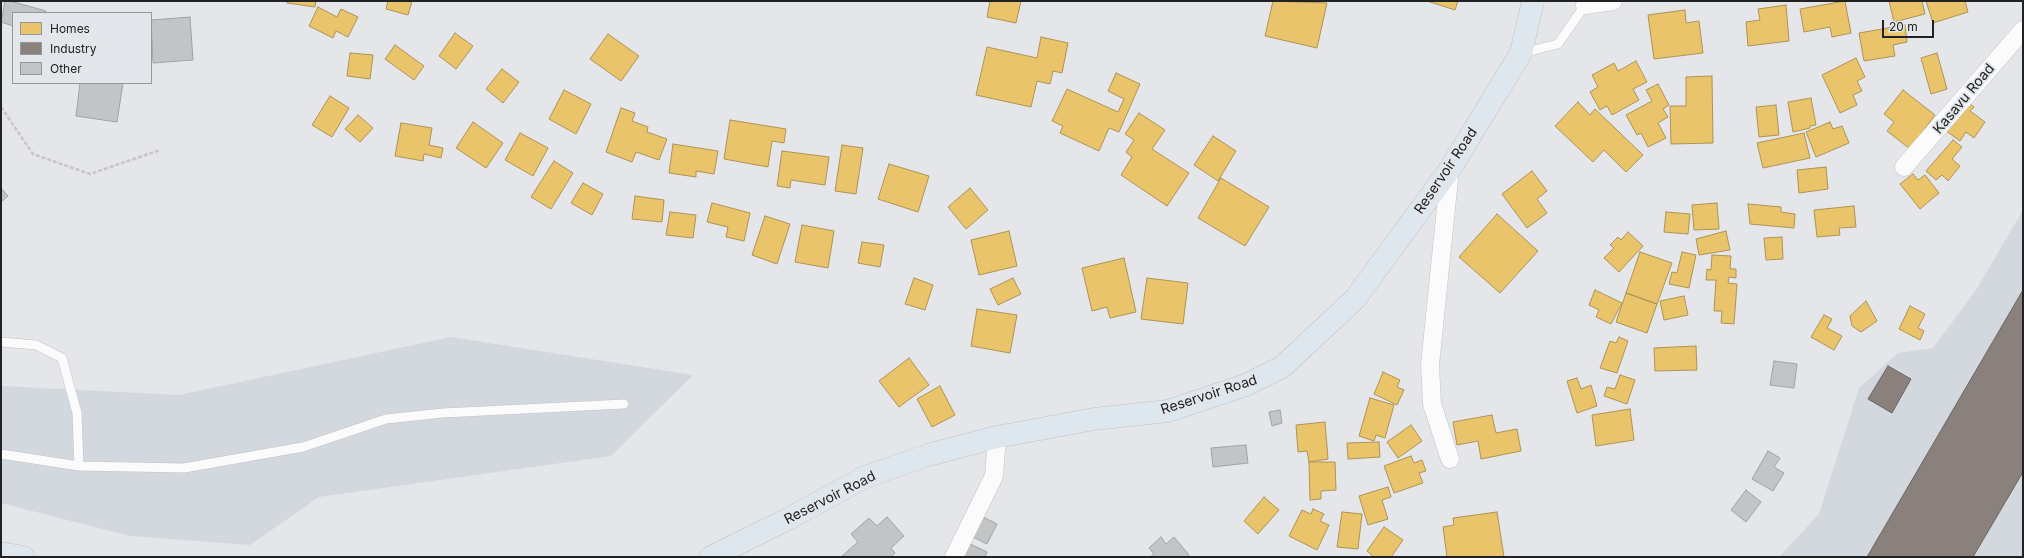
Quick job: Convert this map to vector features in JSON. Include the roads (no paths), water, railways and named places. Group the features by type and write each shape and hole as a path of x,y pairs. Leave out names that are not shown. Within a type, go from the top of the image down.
{"highway":[{"name":"Reservoir Road","path":"711,557 788,519 865,477 928,455 997,437 1094,419 1168,411 1246,385 1282,367 1356,299 1450,169 1521,53 1533,1"},
{"path":"1,553 23,557"}],"street":[{"path":"1584,3 1613,1"},
{"name":"Kasavu Road","path":"1904,167 2023,30"},
{"path":"1450,169 1430,365 1432,404 1450,459"},
{"path":"954,557 994,476 997,437"}],"lane":[{"path":"1521,53 1558,44 1584,3"},
{"path":"1,342 36,345 62,358 77,413 79,466"},
{"path":"1,454 79,466 184,468 302,447 386,419 443,413 624,404"}]}
